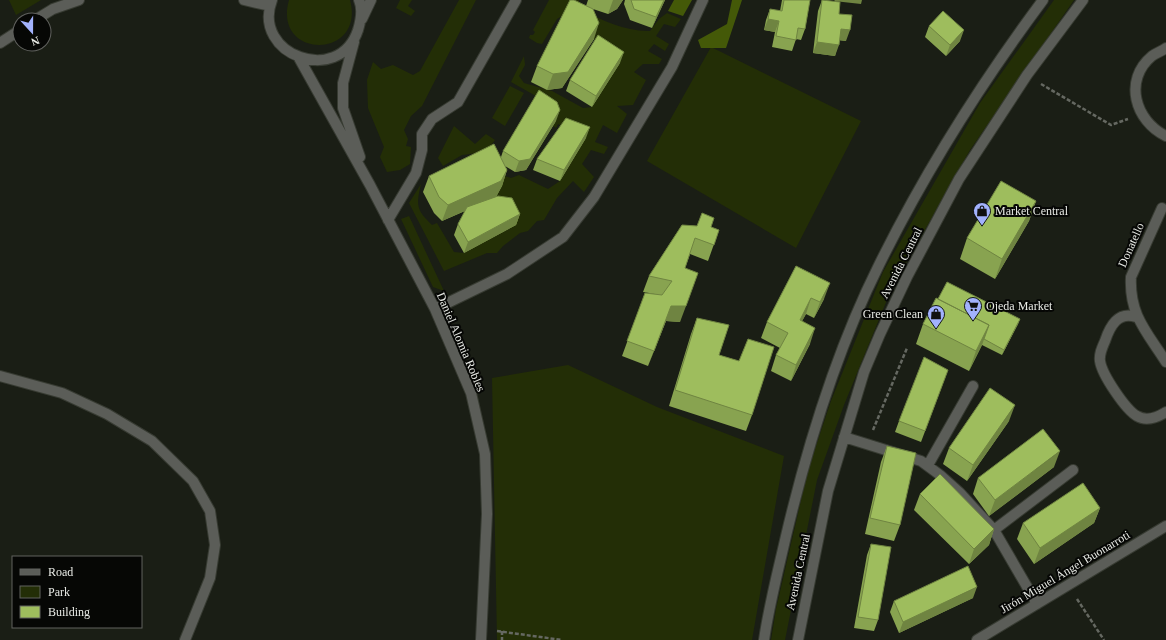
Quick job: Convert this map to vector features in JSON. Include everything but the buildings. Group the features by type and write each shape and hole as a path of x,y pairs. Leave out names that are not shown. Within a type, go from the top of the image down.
{"street":[{"path":"48,12 79,0"},
{"path":"244,0 271,3 270,22 275,37 285,50 299,58 316,61 332,58 346,49 356,36"},
{"path":"359,0 361,21"},
{"name":"Daniel Alomia Robles","path":"370,186 343,108 343,83 361,21 371,0"},
{"path":"388,220 416,173 422,150 422,134 432,119 458,102 516,0"},
{"path":"435,309 507,274 564,237 594,197 672,67 703,0"},
{"name":"Avenida Central","path":"764,640 768,611 799,483 814,429 852,323 878,266 936,162 1004,54 1043,0"},
{"name":"Avenida Central","path":"798,640 828,491 867,366 907,278 960,179 1027,75 1083,0"},
{"path":"0,43 12,35"},
{"path":"1166,48 1152,56 1142,69 1136,84 1136,100 1141,115 1152,127 1166,136"},
{"name":"Daniel Alomia Robles","path":"299,58 370,186 435,309 471,393 485,454 487,514 481,640"},
{"name":"Donatello","path":"1162,208 1131,277 1132,304 1136,317 1166,362"},
{"path":"1136,317 1129,314 1123,316 1111,326 1100,353 1102,368 1107,378 1131,411 1139,417 1150,419 1158,417 1166,412"},
{"path":"0,376 62,393 107,414 152,441 193,481 210,511 215,545 210,578 185,640"},
{"path":"928,465 973,386"},
{"path":"844,436 921,460 928,465 960,493 994,530 1037,604"},
{"path":"994,530 1072,470"},
{"name":"Jirón Miguel Ángel Buonarroti","path":"977,640 1166,526"}],"path":[{"path":"1027,75 1111,125 1141,115"},
{"path":"868,443 907,348"},
{"path":"1068,585 1104,640"},
{"path":"482,629 562,640"},
{"path":"502,632 502,640"}],"green space":[{"path":"9,0 41,0 21,12 15,12"},
{"path":"289,0 350,0 351,20 345,34 333,42 319,45 305,42 294,34 287,20"},
{"path":"400,0 412,0 408,6 415,11 411,16 396,8"},
{"path":"459,0 476,0 422,106 411,116 404,130 408,139 406,146 411,147 410,164 400,170 387,172 380,157 384,147 368,108 367,80 373,62 381,69 393,65 413,75 420,71"},
{"path":"549,0 579,0 581,10 632,30 650,31 659,19 667,13 681,19 675,27 664,24 656,36 669,44 665,51 654,44 648,51 662,59 659,64 643,64 634,72 646,80 633,105 617,106 627,114 617,133 603,125 595,142 608,147 604,154 591,150 582,164 594,177 584,192 573,181 557,198 544,220 537,221 528,231 520,233 503,246 497,253 487,253 444,271 409,203 421,184 418,197 420,211 432,225 437,223 454,252 464,253 516,225 496,197 502,186 499,174 511,178 519,175 548,189 560,181 586,138 558,124 556,128 553,126 556,121 543,100 511,82 524,56 525,65 519,76 524,83 552,91 583,108 592,107 620,63 617,57 620,52 594,39 565,14 557,19 542,44 529,38 530,35 533,35 535,32 533,30"},
{"path":"674,0 692,0 683,16 668,11"},
{"path":"732,0 742,0 726,48 701,48 698,40 727,24"},
{"path":"1054,0 1074,0 970,150 891,290 844,405 817,480 785,640 771,640 776,609 808,470 831,401 883,272 980,103"},
{"path":"711,47 861,121 796,248 647,161"},
{"path":"510,86 524,93 505,126 492,118"},
{"path":"454,126 475,144 486,134 495,140 486,152 462,155 443,166 438,158"},
{"path":"409,216 444,291 433,287 401,219"},
{"path":"568,365 657,407 784,456 752,640 497,640 492,378"}],"place":[{"name":"Market Central","path":"982,226"},
{"name":"Ojeda Market","path":"973,321"},
{"name":"Green Clean","path":"936,329"}]}
